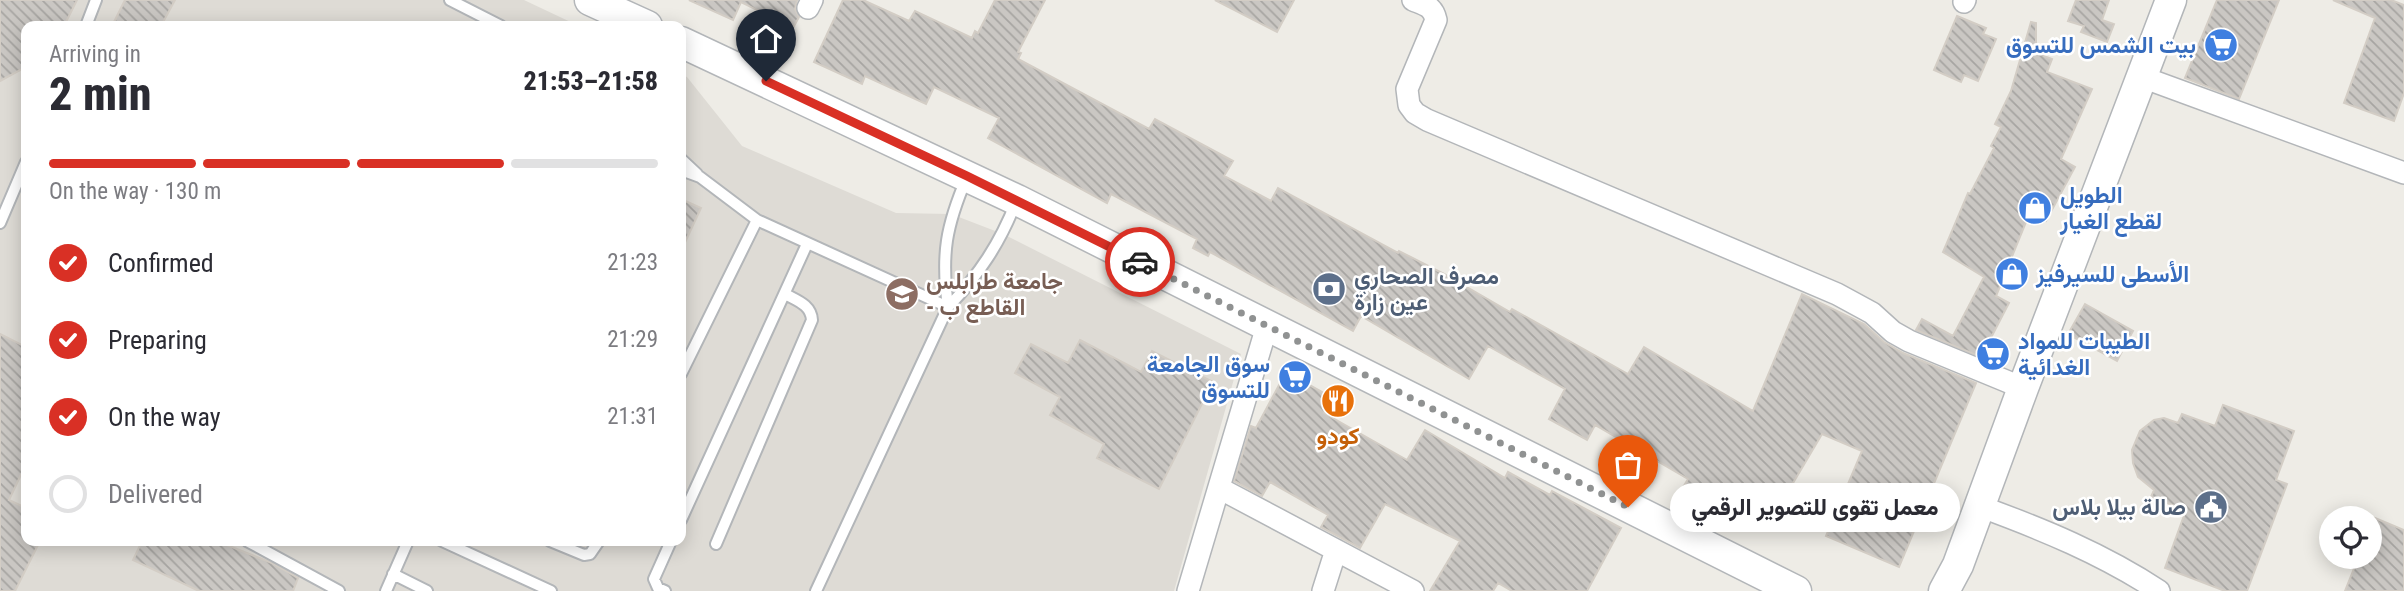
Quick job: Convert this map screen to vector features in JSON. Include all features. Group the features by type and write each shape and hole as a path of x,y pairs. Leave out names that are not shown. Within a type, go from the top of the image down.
{"street":[{"path":"590,0 636,21"},
{"path":"1413,0 1429,6 1436,20 1406,89 1409,105 1415,113 1682,230 1837,294 1872,313 1909,341 2023,388"},
{"path":"1944,591 1958,565 2171,0"},
{"path":"686,44 1017,200 1796,591"},
{"path":"2143,77 2404,173"},
{"path":"1188,591 1267,326"},
{"path":"1219,488 1413,591"},
{"path":"1979,506 2093,553 2159,591"},
{"path":"1323,591 1336,550"}],"lane":[{"path":"88,21 96,0"},
{"path":"450,0 491,21"},
{"path":"686,164 757,220 948,307"},
{"path":"686,172 700,177"},
{"path":"0,223 21,174"},
{"path":"948,307 944,276 945,244 951,214 967,176"},
{"path":"816,591 948,307 988,261 1017,200"},
{"path":"686,364 757,220"},
{"path":"686,509 807,244"},
{"path":"716,544 812,320 806,305 785,294"},
{"path":"256,546 339,591"},
{"path":"386,591 406,546"},
{"path":"453,546 551,591"},
{"path":"562,546 584,555 590,554 595,546"},
{"path":"665,591 658,588 654,579 669,546"},
{"path":"393,574 427,591"}],"shaded area":[{"name":"جامعة طرابلس - القاطع ب","path":"0,0 524,0 568,21 21,21 21,546 686,546 686,76 742,146 896,213 951,214 1003,234 1241,354 1174,591 0,591"}],"building":[{"path":"0,0 77,0 66,21 21,21 21,70 0,81"},
{"path":"125,0 175,0 164,21 114,21"},
{"path":"689,0 797,0 795,9 799,17 793,28 741,2 733,20"},
{"path":"843,0 863,0 909,21 915,11 972,38 975,31 978,33 995,0 1045,0 1018,52 1021,53 1018,59 1149,129 1155,119 1233,161 1224,176 1271,201 1278,188 1398,253 1399,251 1444,274 1510,312 1512,309 1628,374 1644,347 1753,411 1802,294 1864,324 1884,342 1903,353 1976,383 1899,567 1826,536 1862,451 1822,434 1770,522 1726,496 1718,510 1682,489 1688,479 1595,425 1587,440 1549,419 1565,389 1488,346 1469,379 1361,316 1353,331 1210,252 1208,256 1193,248 1197,239 1111,194 1107,203 988,138 999,118 934,87 926,104 865,76 862,84 814,62"},
{"path":"1215,0 1294,0 1277,32"},
{"path":"2076,0 2109,0 2102,20 2114,24 2107,42 2081,32 2084,26 2068,21"},
{"path":"2217,0 2279,0 2239,99 2185,78"},
{"path":"2333,0 2391,0 2404,5 2404,93 2394,121 2344,103 2375,18"},
{"path":"1957,16 1986,28 1983,34 1996,39 1978,81 1964,75 1961,82 1934,70"},
{"path":"2031,22 2036,23 2036,44 2047,49 2044,56 2052,59 2047,72 2092,89 2061,159 2075,167 2046,221 2030,212 1996,296 2009,303 1981,357 1916,330 1922,319 1953,336 1984,277 1943,252 1968,193 1970,194 1994,148 1991,146 2001,127 1995,124 2011,91"},
{"path":"686,201 701,208 686,240"},
{"path":"2085,304 2133,331 2117,361 2068,334"},
{"path":"0,334 21,344 21,475 9,500 21,506 21,546 38,546 15,591 0,591"},
{"path":"1080,340 1141,372 1152,351 1213,382 1159,489 1097,458 1104,444 1050,415 1060,397 1015,373 1031,344 1068,363"},
{"path":"1286,372 1333,398 1324,413 1407,460 1425,430 1505,478 1508,472 1550,495 1552,491 1621,528 1587,591 1512,591 1498,583 1493,591 1430,591 1460,541 1385,504 1360,548 1321,527 1328,515 1270,482 1262,496 1234,481 1251,426 1256,428"},
{"path":"2223,405 2294,431 2276,480 2287,484 2247,591 2225,591 2165,568 2186,510 2151,497 2154,490 2138,477 2133,463 2132,450 2140,431 2154,420 2164,418 2178,423 2182,414 2215,426"},
{"path":"2382,521 2404,530 2404,591 2345,591 2354,569 2382,569"},
{"path":"140,546 230,546 272,563 298,578 293,591 199,591 133,560"}],"way so far":[{"path":"1140,262 1628,507"}],"place":[{"name":"بيت الشمس للتسوق","path":"2221,45"},
{"name":"الطويل لقطع الغيار","path":"2035,208"},
{"name":"الأسطى للسيرفيز","path":"2012,274"},
{"name":"مصرف الصحاري عين زارة","path":"1329,289"},
{"name":"جامعة طرابلس - القاطع ب","path":"902,294"},
{"name":"الطيبات للمواد الغدائية","path":"1993,354"},
{"name":"سوق الجامعة للتسوق","path":"1295,377"},
{"name":"كودو","path":"1338,401"},
{"name":"معمل تقوى للتصوير الرقمي","path":"1628,507"},
{"name":"صالة بيلا بلاس","path":"2211,507"}],"route":[{"path":"766,81 1140,262"}]}
